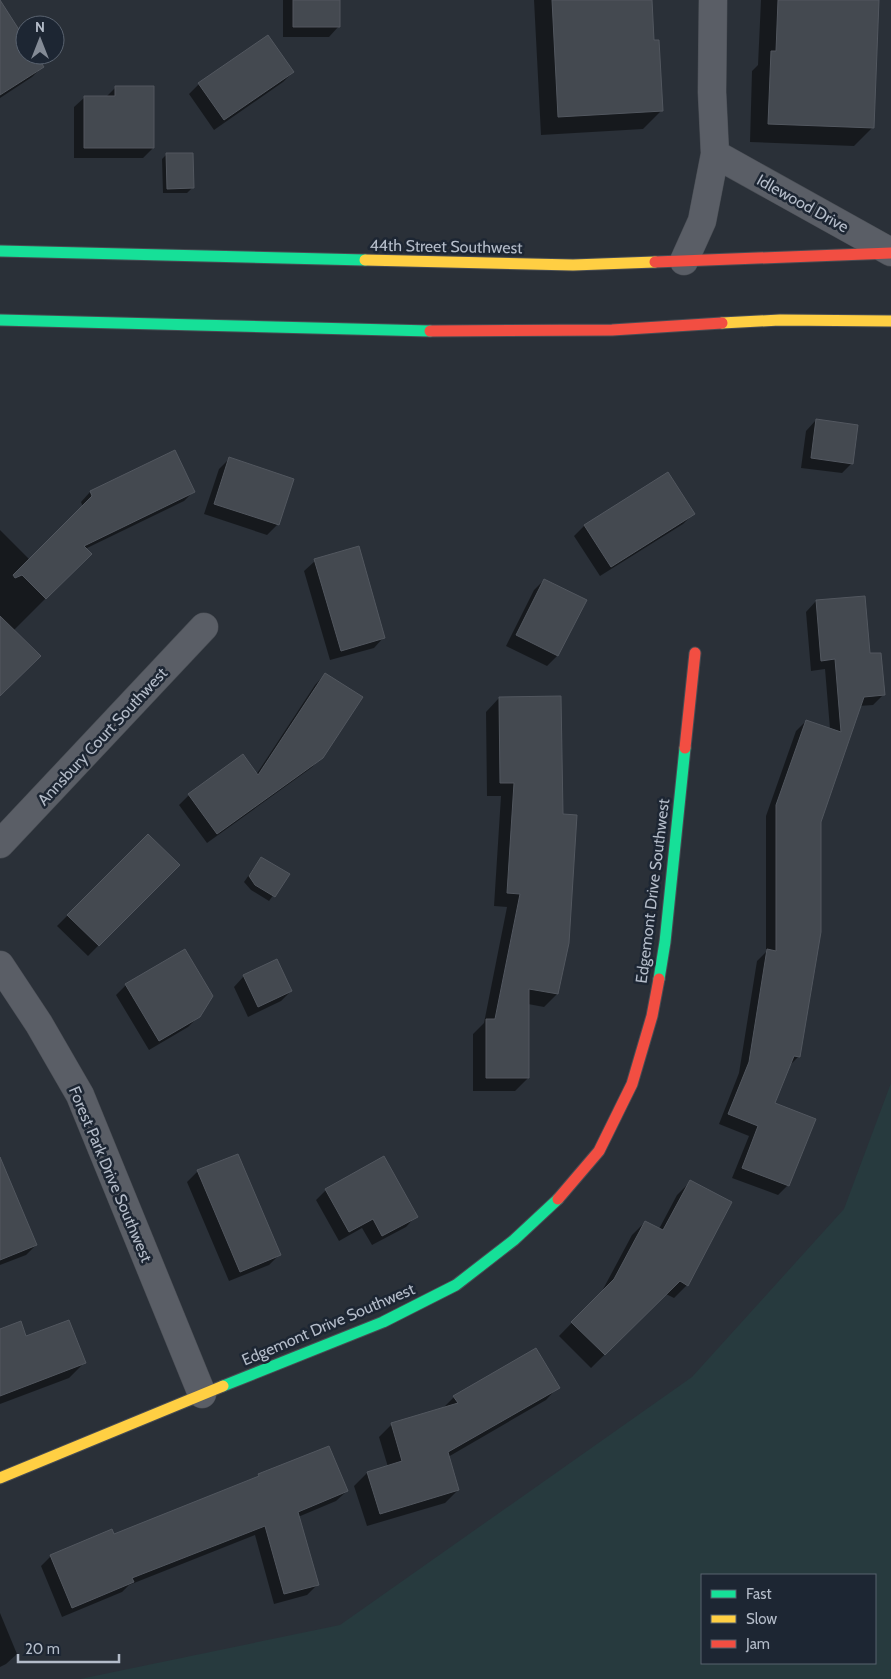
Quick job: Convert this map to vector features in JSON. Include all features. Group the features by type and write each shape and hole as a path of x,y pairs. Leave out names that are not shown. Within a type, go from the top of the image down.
{"main road":[{"name":"44th Street Southwest","path":"0,251 573,266 891,252"},
{"path":"0,320 445,331 612,330 780,320 891,321"},
{"name":"Edgemont Drive Southwest","path":"0,1478 202,1394 383,1322 456,1285 514,1240 558,1199 599,1151 632,1084 652,1016 665,942 695,653"}],"street":[{"path":"684,261 702,222 715,154 712,92 713,0"},
{"name":"Idlewood Drive","path":"715,154 891,252"},
{"name":"Annsbury Court Southwest","path":"0,844 204,627"},
{"name":"Forest Park Drive Southwest","path":"0,965 39,1024 80,1095 202,1394"}],"green space":[{"path":"891,1083 891,1679 80,1679 340,1625 692,1377 844,1209"}],"building":[{"path":"0,0 15,23 15,65 43,65 44,67 0,95"},
{"path":"293,0 340,0 340,27 293,27"},
{"path":"552,0 652,0 654,40 659,40 663,111 558,117"},
{"path":"778,0 879,0 874,128 768,124 771,51 776,51"},
{"path":"268,35 294,72 224,120 198,83"},
{"path":"115,86 154,86 154,148 84,148 84,96 115,96"},
{"path":"166,153 193,153 194,188 167,189"},
{"path":"816,419 858,425 853,464 811,458"},
{"path":"175,450 195,492 84,546 92,554 46,599 22,575 15,578 13,575 92,496 90,491"},
{"path":"229,457 294,479 279,525 214,504"},
{"path":"668,472 695,514 611,567 584,525"},
{"path":"359,546 385,638 341,651 314,559"},
{"path":"544,579 587,600 558,656 516,635"},
{"path":"865,596 870,653 881,653 885,695 864,697 821,822 821,932 800,1057 794,1056 775,1103 816,1119 789,1186 742,1168 758,1126 728,1114 749,1062 767,949 776,951 776,805 806,720 841,732 835,659 821,661 816,600"},
{"path":"0,616 41,656 0,696"},
{"path":"325,673 363,697 323,758 217,834 188,794 243,754 258,775"},
{"path":"561,696 563,814 577,815 569,943 558,994 529,989 529,1078 486,1078 486,1019 495,1019 520,894 507,893 514,783 500,783 499,697"},
{"path":"148,834 180,865 99,946 67,915"},
{"path":"261,857 290,874 275,897 255,885 249,876"},
{"path":"185,949 213,996 200,1017 159,1041 125,984"},
{"path":"277,959 292,991 258,1007 243,975"},
{"path":"238,1154 281,1255 240,1272 197,1170"},
{"path":"384,1156 418,1217 382,1236 373,1219 349,1232 325,1189"},
{"path":"0,1157 37,1245 0,1260"},
{"path":"690,1180 732,1202 688,1286 680,1281 605,1355 571,1322 614,1279 645,1221 663,1230"},
{"path":"69,1320 86,1363 0,1396 0,1329 21,1321 26,1336"},
{"path":"536,1348 560,1388 448,1452 459,1490 380,1514 367,1472 402,1461 391,1423 458,1403 453,1396"},
{"path":"329,1446 348,1491 298,1512 319,1585 284,1594 265,1526 132,1578 134,1582 72,1608 50,1555 112,1529 114,1534"}],"traffic: fast":[{"path":"0,251 365,260"},
{"path":"0,320 430,331"},
{"path":"659,979 665,942 685,748"},
{"path":"223,1386 383,1322 456,1285 514,1240 558,1199"}],"traffic: slow":[{"path":"365,260 573,265 655,262"},
{"path":"722,323 780,320 891,321"},
{"path":"0,1478 223,1386"}],"traffic: jam":[{"path":"655,262 891,253"},
{"path":"430,331 612,330 722,323"},
{"path":"685,748 695,653"},
{"path":"558,1199 599,1151 632,1084 652,1016 659,979"}]}
